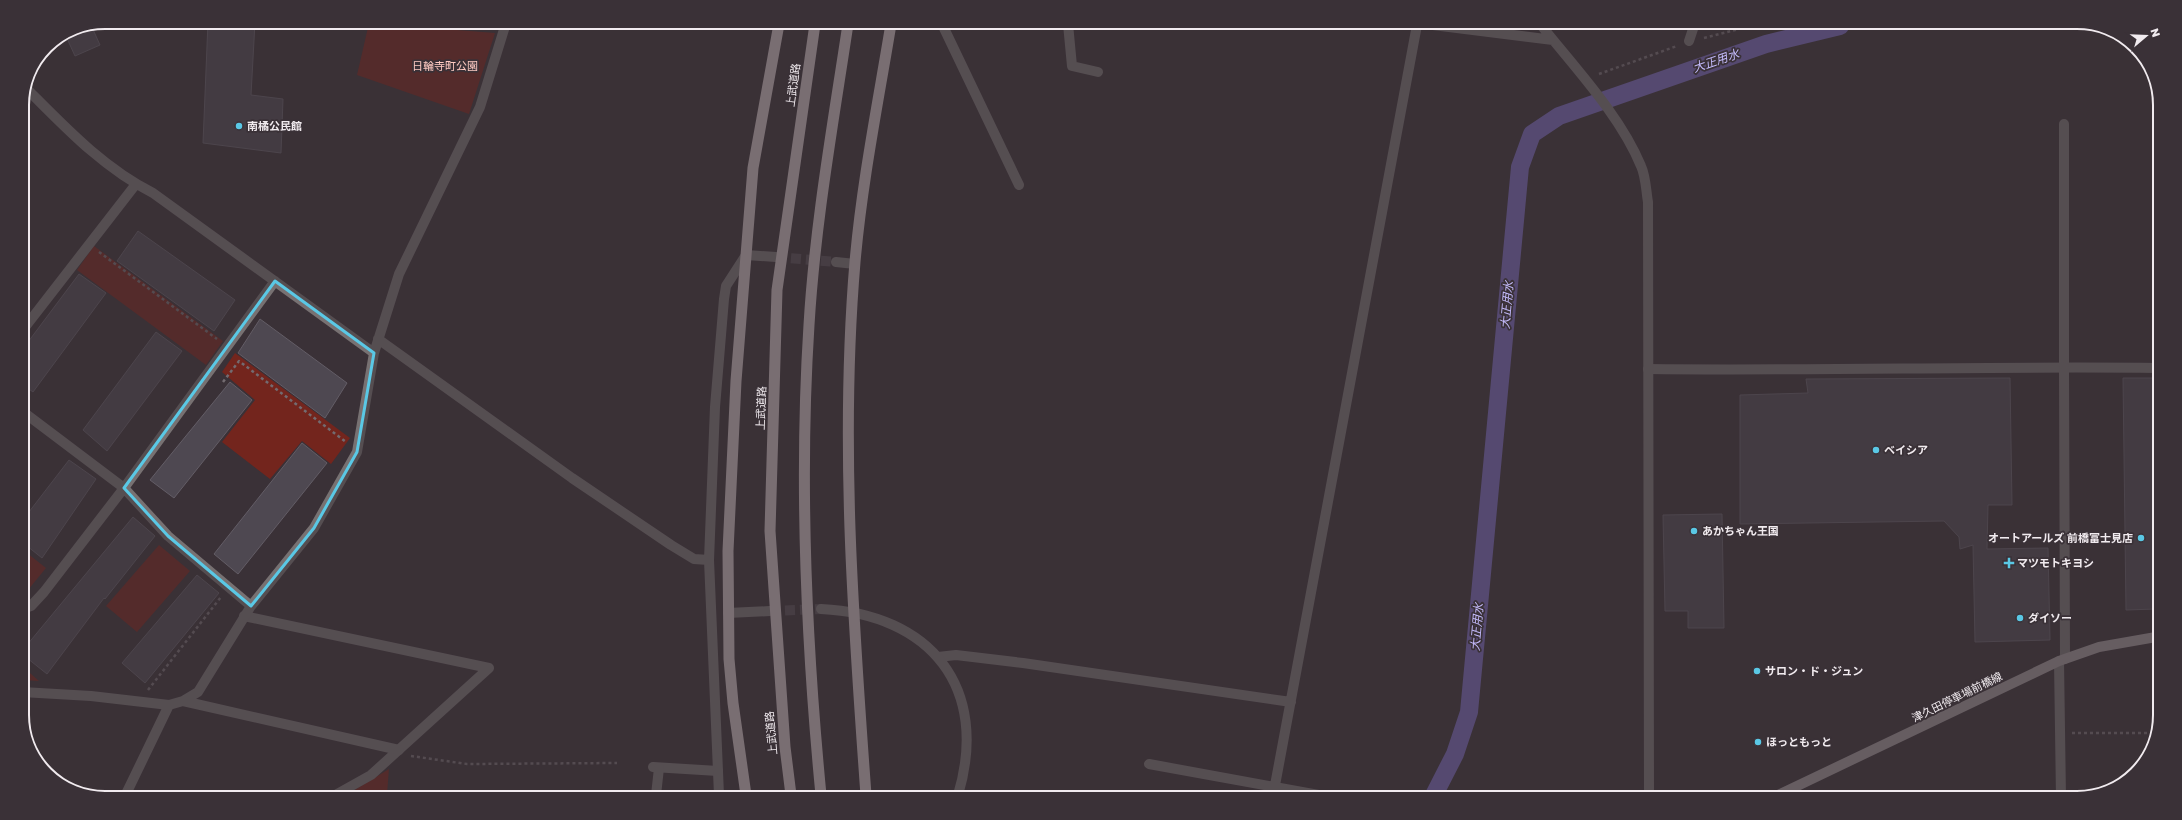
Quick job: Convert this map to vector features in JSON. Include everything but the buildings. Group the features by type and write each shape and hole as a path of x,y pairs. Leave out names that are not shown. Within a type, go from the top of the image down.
{"highway":[{"path":"745,791 733,703 728,613 728,551 736,380 753,168 778,29"},
{"name":"上武道路","path":"790,791 785,747 770,531 777,306 814,29"},
{"path":"821,791 815,738 806,568 805,437 809,324 821,202 847,29"},
{"path":"866,791 853,611 849,483 850,392 855,264 863,193 890,29"}],"main road":[{"name":"津久田停車場前橋線","path":"1787,791 2062,660 2099,648 2153,638"}],"street":[{"path":"29,692 91,696 169,705 183,701 198,692 250,606 314,528 357,452 374,353 399,274 480,107 504,29"},
{"path":"944,29 1019,185"},
{"path":"1068,29 1072,66 1098,72"},
{"path":"1274,791 1416,29"},
{"path":"1465,29 1553,40"},
{"path":"1544,29 1587,82 1629,141 1642,167 1648,202 1649,791"},
{"path":"1689,42 1693,29"},
{"path":"30,93 78,140 136,184 153,192 374,353"},
{"path":"2061,791 2064,124"},
{"path":"29,322 136,184"},
{"path":"719,791 709,560 714,421 724,299 726,286 746,254 776,257"},
{"path":"836,262 855,264"},
{"path":"29,607 44,592 124,488 275,281"},
{"path":"378,339 572,478 671,545 694,559 709,560"},
{"path":"1648,369 1794,370 2064,367 2153,368"},
{"path":"29,417 124,488 168,536 250,606"},
{"path":"821,609 853,611 872,616 904,629 921,641 938,657 956,688 966,724 965,763 959,791"},
{"path":"728,613 770,611"},
{"path":"244,616 489,668 371,774 342,791"},
{"path":"938,657 956,655 1023,663 1291,702"},
{"path":"183,701 397,752"},
{"path":"127,791 169,705"},
{"path":"1149,764 1270,791"},
{"path":"656,791 656,768 718,771"}],"path":[{"path":"1587,82 1689,42 1739,29"},
{"path":"97,250 222,342"},
{"path":"223,382 239,361 350,445"},
{"path":"145,694 224,593"},
{"path":"2060,734 2150,733"},
{"path":"397,752 467,764 617,763"}],"highlighted area":[{"path":"275,281 374,353 357,452 314,528 251,606 168,536 124,488"}],"green space":[{"name":"日輪寺町公園","path":"368,29 445,29 495,33 469,114 357,75"},
{"path":"94,246 223,341 206,365 77,270"},
{"path":"235,353 350,438 331,464 302,441 270,479 222,442 255,400 222,372"},
{"path":"159,545 190,571 137,632 106,606"},
{"path":"29,555 46,568 29,589"},
{"path":"29,672 39,681 29,680"},
{"path":"389,769 387,791 353,791"}],"waterway":[{"name":"大正用水","path":"1436,791 1455,754 1469,712 1520,167 1532,134 1559,116 1766,44 1828,29"}],"tunnel":[{"path":"776,257 836,262"},
{"path":"770,611 821,609"}],"place":[{"name":"南橘公民館","path":"239,126"},
{"name":"ベイシア","path":"1876,450"},
{"name":"あかちゃん王国","path":"1694,531"},
{"name":"オートアールズ 前橋富士見店","path":"2141,538"},
{"name":"マツモトキヨシ","path":"2009,563"},
{"name":"ダイソー","path":"2020,618"},
{"name":"サロン・ド・ジュン","path":"1757,671"},
{"name":"ほっともっと","path":"1758,742"}]}
